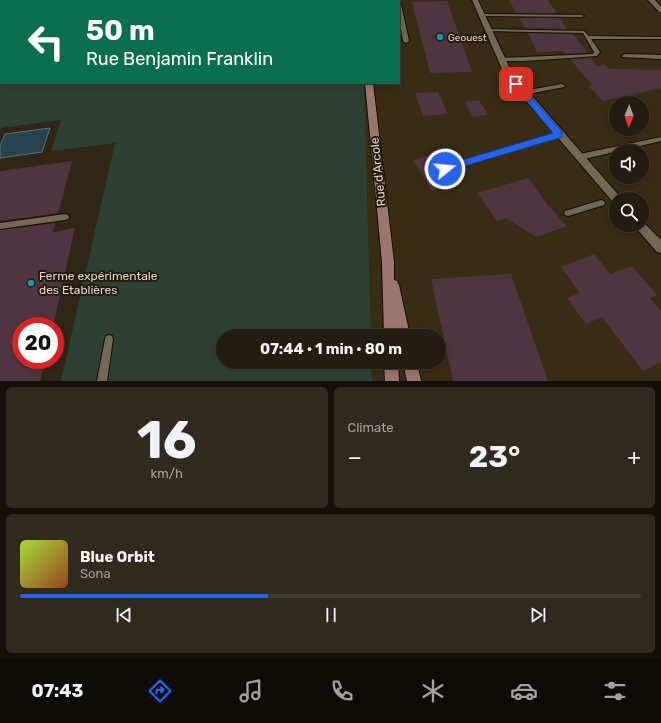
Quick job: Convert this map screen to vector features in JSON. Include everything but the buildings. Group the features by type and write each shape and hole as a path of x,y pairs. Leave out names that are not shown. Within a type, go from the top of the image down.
{"main road":[{"name":"Rue d'Arcole","path":"369,84 388,262 390,329"},
{"name":"Rue d'Arcole","path":"388,262 402,329"},
{"path":"391,369 392,381"},
{"path":"411,369 414,381"}],"street":[{"path":"475,0 508,74 522,93 611,192"},
{"path":"651,0 661,11"},
{"path":"646,232 661,248"}],"lane":[{"path":"400,8 406,41"},
{"path":"482,15 582,16"},
{"path":"488,30 584,32 597,52 595,55 502,59"},
{"path":"588,37 661,38"},
{"path":"625,56 661,57"},
{"path":"522,93 562,86"},
{"path":"445,169 559,134"},
{"path":"580,158 661,139"},
{"path":"568,213 601,203"},
{"path":"0,226 65,217"},
{"path":"102,381 109,339"}],"shaded area":[{"path":"400,0 661,0 661,381 372,381 371,369 446,369 446,329 371,329 364,84 400,84"}],"green space":[{"path":"0,84 364,84 371,329 216,329 216,369 371,369 372,381 61,381 115,143 51,151 61,120 1,128 0,131"}],"water":[{"path":"50,128 42,152 0,158 0,146 5,134"}],"place":[{"name":"Geouest","path":"440,37"},
{"name":"Ferme expérimentale des Etablières","path":"31,283"}],"route":[{"path":"445,169 559,134 522,93 516,84"}]}
